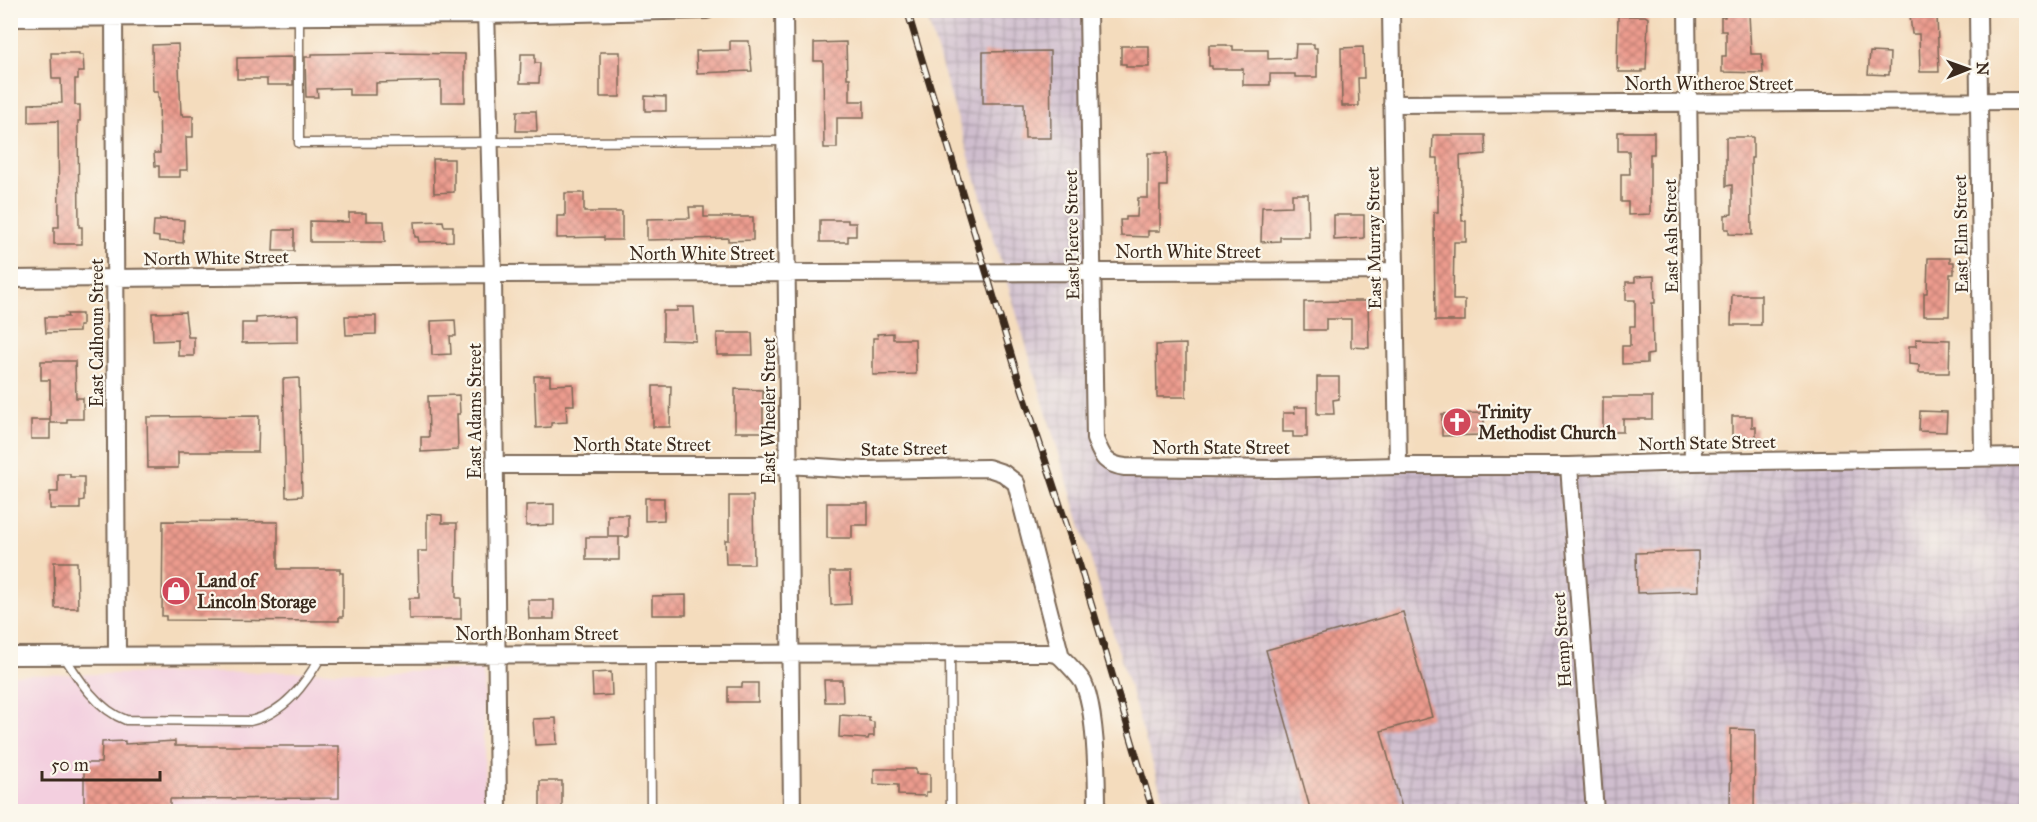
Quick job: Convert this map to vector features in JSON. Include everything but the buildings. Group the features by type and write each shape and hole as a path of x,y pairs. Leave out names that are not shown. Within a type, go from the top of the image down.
{"street":[{"path":"10,18 114,14 707,10"},
{"name":"East Wheeler Street","path":"784,10 792,812"},
{"name":"East Pierce Street","path":"1088,10 1095,439 1102,457"},
{"name":"East Murray Street","path":"1391,10 1398,466"},
{"name":"East Ash Street","path":"1687,10 1693,462"},
{"name":"East Elm Street","path":"1978,10 1983,458"},
{"name":"East Adams Street","path":"486,13 494,274 498,812"},
{"name":"East Calhoun Street","path":"114,14 117,655"},
{"name":"North Witheroe Street","path":"1392,104 2026,101"},
{"name":"North White Street","path":"10,279 494,274 1394,271"},
{"name":"North State Street","path":"1102,457 1110,464 1125,467 1275,469 2026,457"},
{"name":"North State Street","path":"495,465 789,465"},
{"name":"State Street","path":"789,465 841,469 988,468 1003,472 1016,483 1061,657"},
{"name":"Hemp Street","path":"1569,466 1595,812"},
{"name":"North Bonham Street","path":"10,656 1050,653 1061,657"},
{"path":"1061,657 1078,675 1088,697 1095,750 1097,812"}],"lane":[{"path":"299,13 299,143 786,141"},
{"path":"63,655 81,682 117,717 126,720 250,721 266,718 286,703 306,682 323,654"},
{"path":"650,654 651,812"},
{"path":"950,654 951,812"}],"shaded area":[{"path":"925,11 1088,11 1095,439 1111,464 2026,457 2026,811 1167,811"},
{"path":"483,670 485,811 11,811 10,675"}],"railway":[{"path":"907,10 1018,377 1080,566 1153,812"}],"place":[{"name":"Trinity Methodist Church","path":"1457,422"},
{"name":"Land of Lincoln Storage","path":"176,591"}]}
